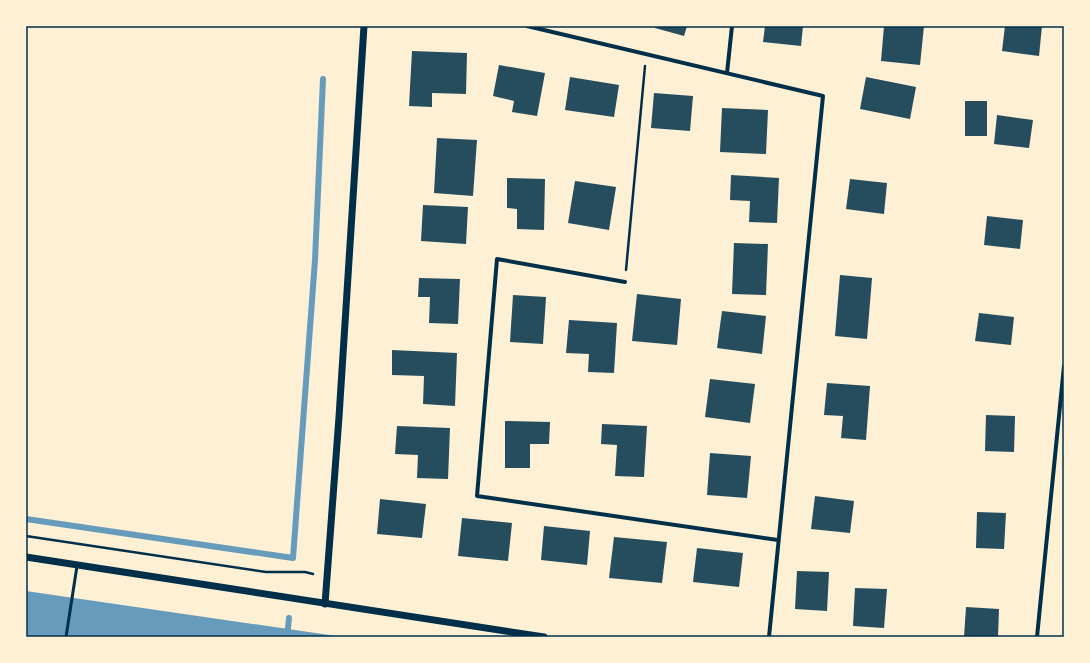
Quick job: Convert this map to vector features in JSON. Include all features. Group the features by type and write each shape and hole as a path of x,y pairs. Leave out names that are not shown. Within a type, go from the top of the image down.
{"street":[{"path":"325,604 364,26"},
{"path":"527,26 823,96 769,637"},
{"path":"727,73 732,26"},
{"path":"625,282 497,259 477,496 778,540"},
{"path":"1037,637 1064,366"},
{"path":"26,557 544,637"}],"lane":[{"path":"66,637 77,565"}],"path":[{"path":"625,282 646,55"},
{"path":"26,536 266,572 305,572 327,578"}],"water":[{"path":"26,591 343,637 26,637"}],"building":[{"path":"655,26 687,26 684,36 655,28"},
{"path":"765,26 803,26 801,46 763,42"},
{"path":"884,26 924,26 920,65 881,61"},
{"path":"1005,26 1042,26 1039,56 1002,51"},
{"path":"412,51 467,53 466,94 432,93 432,107 409,106"},
{"path":"499,65 545,73 537,116 512,112 514,101 493,96"},
{"path":"570,77 619,85 614,117 565,110"},
{"path":"866,77 916,87 910,119 860,109"},
{"path":"654,93 693,96 690,131 651,128"},
{"path":"965,101 987,101 987,136 965,136"},
{"path":"722,108 768,110 766,154 720,152"},
{"path":"997,115 1033,120 1029,148 994,144"},
{"path":"437,138 477,140 473,196 434,193"},
{"path":"731,175 779,178 777,223 749,222 750,201 730,200"},
{"path":"507,178 545,179 544,230 517,229 517,209 507,208"},
{"path":"850,179 887,183 884,214 846,209"},
{"path":"575,181 616,187 609,230 568,223"},
{"path":"423,205 468,207 466,244 421,241"},
{"path":"987,216 1023,220 1020,249 984,245"},
{"path":"734,243 768,244 766,295 732,294"},
{"path":"840,275 872,278 867,339 835,336"},
{"path":"419,278 460,279 458,324 429,323 430,297 418,297"},
{"path":"637,294 681,299 677,345 632,341"},
{"path":"513,295 546,297 543,344 510,342"},
{"path":"722,311 766,316 762,354 717,348"},
{"path":"979,313 1014,317 1011,345 975,341"},
{"path":"569,320 617,323 614,373 588,372 589,354 566,353"},
{"path":"392,350 457,353 455,406 423,404 424,376 392,375"},
{"path":"710,379 755,384 750,423 705,417"},
{"path":"827,383 870,386 866,440 841,438 843,416 824,415"},
{"path":"986,415 1015,416 1014,452 985,451"},
{"path":"505,421 550,422 549,444 530,444 530,468 505,468"},
{"path":"602,424 647,426 644,477 615,476 617,445 601,444"},
{"path":"397,426 450,428 448,479 417,478 418,455 395,454"},
{"path":"710,453 751,456 747,498 707,495"},
{"path":"815,496 854,501 850,533 811,529"},
{"path":"380,499 426,504 422,538 377,534"},
{"path":"977,512 1006,513 1004,549 976,548"},
{"path":"462,518 512,523 508,561 458,556"},
{"path":"544,526 590,531 587,565 541,560"},
{"path":"614,537 667,542 662,583 609,578"},
{"path":"697,548 743,553 739,587 693,582"},
{"path":"797,571 829,572 827,611 795,609"},
{"path":"855,588 887,589 884,628 853,626"},
{"path":"966,607 999,609 998,637 964,637"}],"waterway":[{"path":"26,519 293,558 315,260 323,79"},
{"path":"287,637 289,618"}]}
